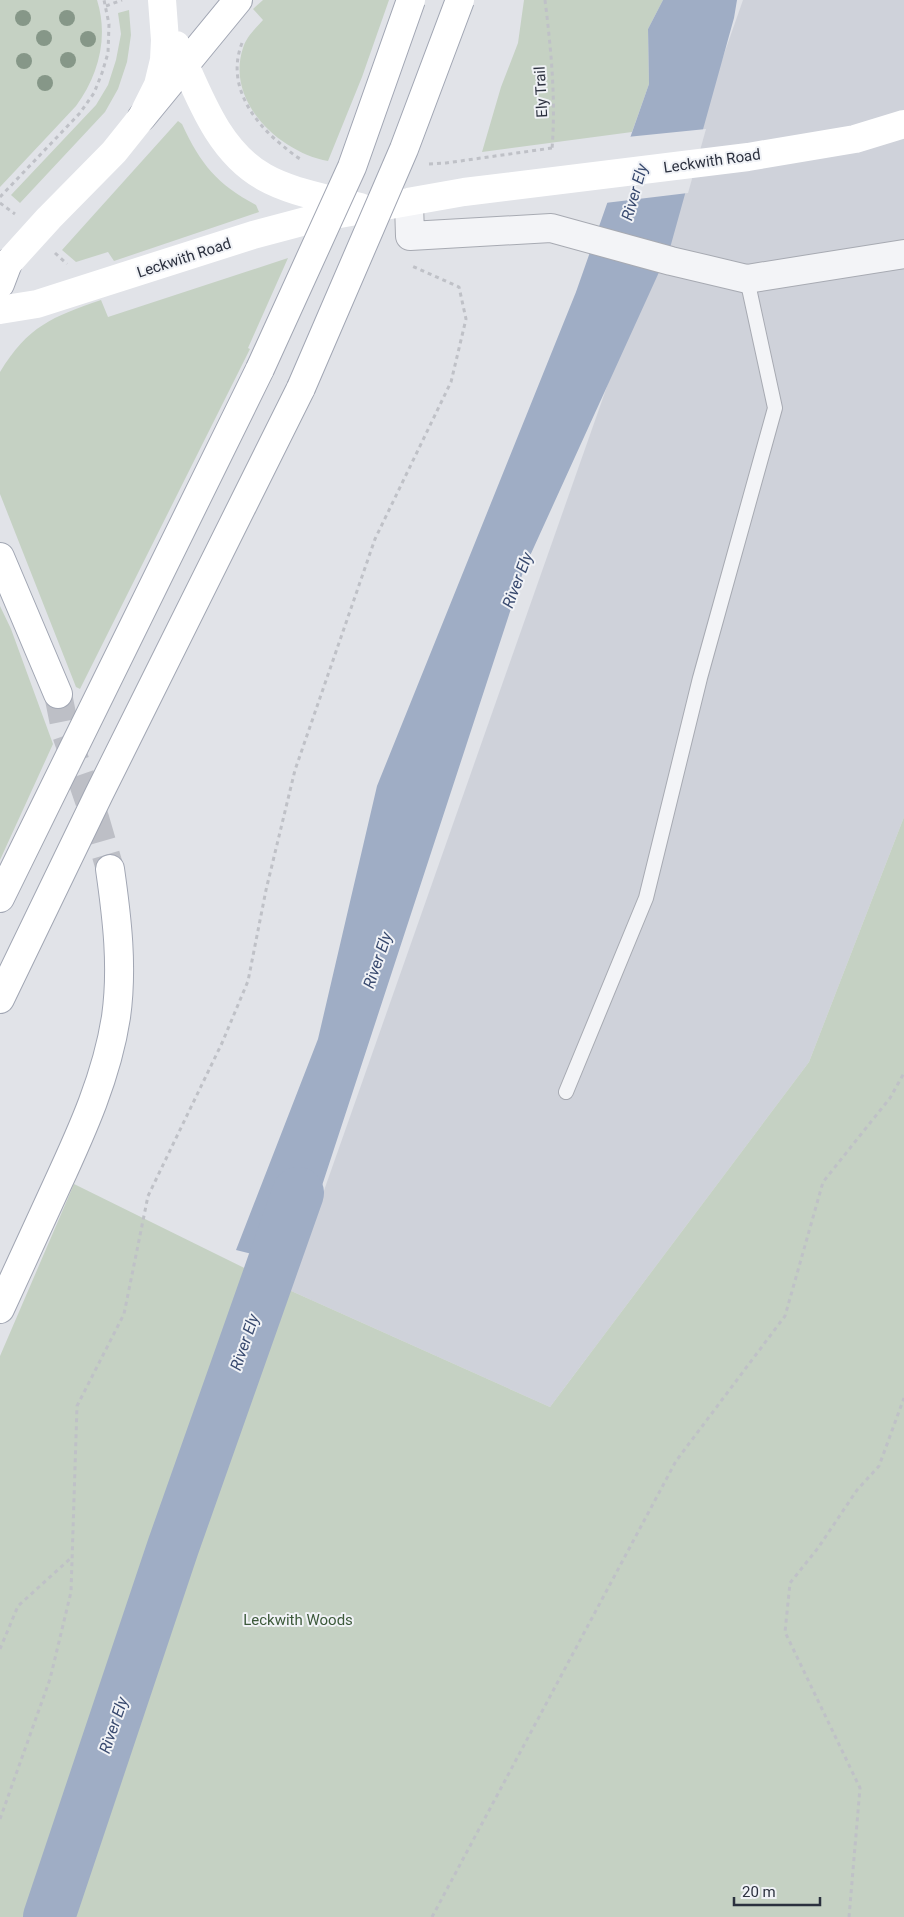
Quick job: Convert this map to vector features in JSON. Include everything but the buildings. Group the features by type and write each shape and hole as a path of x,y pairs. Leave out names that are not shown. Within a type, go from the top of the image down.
{"main road":[{"path":"3,273 49,218 114,152 238,0"},
{"path":"0,898 260,369 352,167 411,0"},
{"path":"0,1000 98,794 301,388 404,149 460,0"},
{"path":"142,117 158,85 162,68 164,40 163,9"},
{"name":"Leckwith Road","path":"163,9 185,64 213,124 226,144 244,163 264,178 292,189 368,209"},
{"name":"Leckwith Road","path":"0,310 37,304 253,235 317,218 464,192 748,157 855,139 904,124"},
{"path":"0,557 58,694"},
{"path":"0,1309 76,1144 104,1069 116,1016 119,957 118,926 110,869"}],"street":[{"path":"409,203 410,236 551,228 747,279 904,254"}],"lane":[{"path":"566,1092 646,898 700,678 775,408 747,279"}],"path":[{"path":"0,197 80,113 94,93 108,53 109,24 104,0"},
{"path":"106,6 122,0"},
{"name":"Ely Trail","path":"545,0 555,116 549,182"},
{"path":"0,203 13,212"},
{"path":"0,1819 50,1679 71,1592 77,1406 124,1314 148,1196 222,1043 248,981 266,890 295,770 375,539 451,382 466,319 459,288 402,261 410,236"},
{"path":"432,1917 676,1461 785,1316 822,1182 890,1098 904,1073"},
{"path":"849,1917 860,1788 785,1632 790,1583 818,1548 857,1490 879,1466 904,1398"},
{"path":"0,1649 18,1606 72,1557"}],"shaded area":[{"path":"743,0 904,0 904,817 809,1062 550,1407 289,1290"}],"green space":[{"path":"0,0 97,0 102,28 99,56 84,94 76,106 0,187"},
{"path":"263,0 389,0 362,77 328,161 310,156 275,136 249,105 242,87 240,68 244,44 263,20 253,9"},
{"path":"524,0 663,0 648,29 649,84 632,132 482,152 501,87 518,43"},
{"path":"129,10 131,35 127,62 118,89 105,112 20,203 11,195 96,105 108,85 116,60 121,34 118,13"},
{"path":"178,121 182,124 203,162 220,181 256,205 259,212 114,261 108,252 76,262 62,250"},
{"path":"288,258 248,348 250,349 80,689 76,687 0,494 0,372 10,356 31,333 68,312 101,300 108,317"},
{"path":"0,606 11,629 53,744 0,860"},
{"name":"Leckwith Woods","path":"904,817 904,1917 0,1917 0,1356 74,1184 289,1290 550,1407 809,1062"}],"water":[{"path":"663,0 737,0 734,18 670,248 524,569 296,1265 236,1250 318,1039 377,786 576,292 649,84 648,29"}],"pier":[{"path":"706,129 688,193 605,203 627,137"}],"waterway":[{"name":"River Ely","path":"49,1917 173,1547 298,1193"}],"tunnel":[{"path":"58,694 66,734 95,818 110,869"}]}
